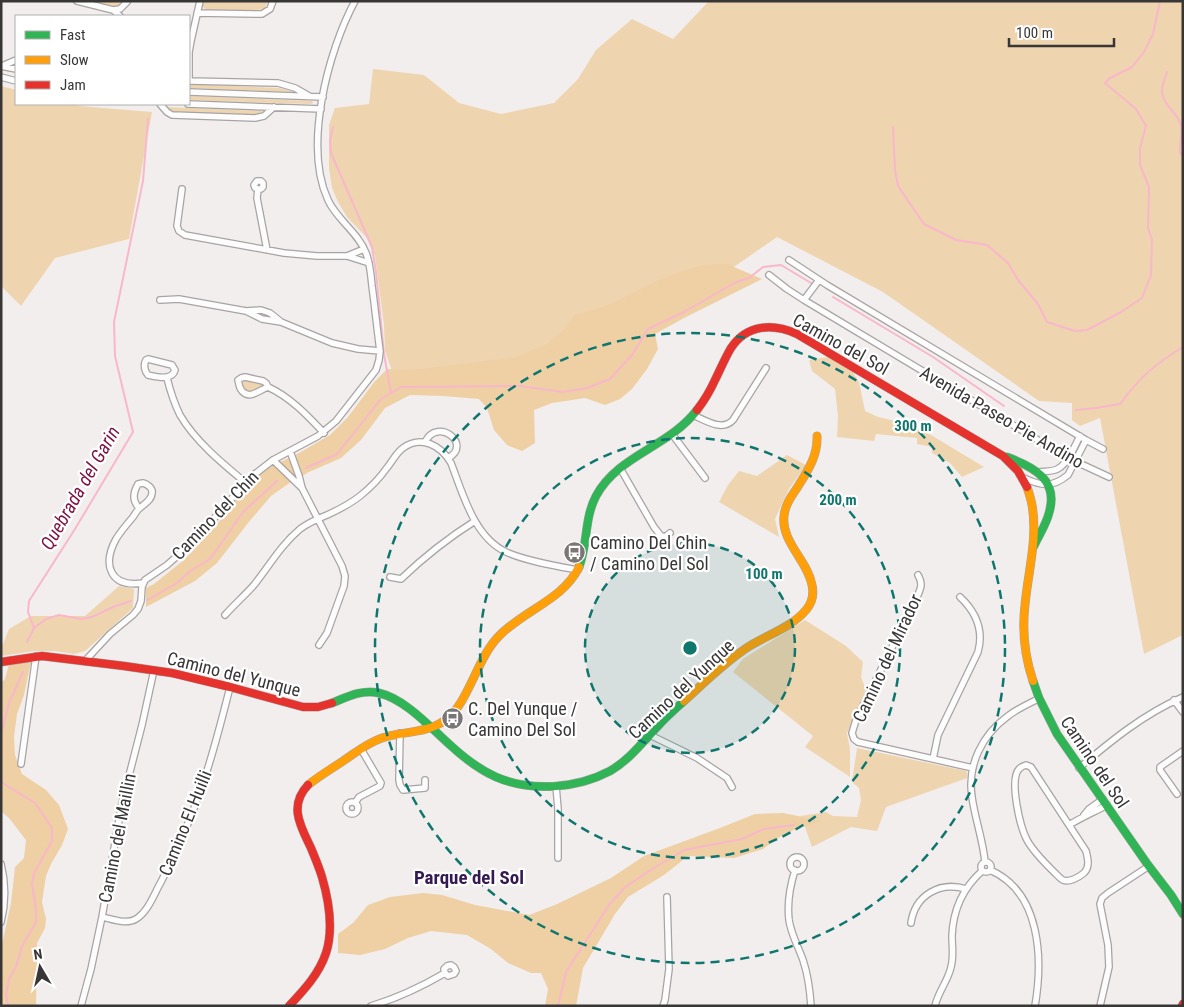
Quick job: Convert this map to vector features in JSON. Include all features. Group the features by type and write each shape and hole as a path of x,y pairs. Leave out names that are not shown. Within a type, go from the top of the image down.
{"street":[{"path":"77,1 113,10 120,15"},
{"path":"190,47 200,1"},
{"path":"197,13 262,14 270,9 273,1"},
{"name":"Camino del Chin","path":"143,583 147,578 176,558 192,543 257,471 273,460 324,433 373,375 379,364 380,351 369,263 361,242 334,210 325,193 320,174 318,148 321,109 328,68 337,40 355,1"},
{"path":"113,10 123,7 127,2"},
{"path":"122,15 127,2"},
{"path":"2,66 15,60"},
{"path":"2,66 15,69"},
{"path":"1,77 15,81"},
{"path":"190,81 278,84 296,88 311,97"},
{"path":"190,92 323,97"},
{"path":"190,104 321,109"},
{"path":"161,105 172,115 255,118 264,116 274,107"},
{"path":"182,189 177,228 185,236 302,255 347,256 369,263"},
{"path":"258,189 258,204 267,250"},
{"path":"347,256 364,248"},
{"name":"Avenida Paseo Pie Andino","path":"789,260 819,280 1103,449"},
{"name":"Avenida Paseo Pie Andino","path":"768,275 804,300 1068,458 1109,477"},
{"path":"804,300 819,280"},
{"path":"160,300 179,299 246,311 263,310 281,322 332,343 358,349 380,351"},
{"name":"Camino del Sol","path":"289,1006 319,969 330,932 326,891 319,867 299,823 298,801 302,792 308,785 361,749 381,738 432,727 448,718 460,704 482,660 499,637 518,620 560,592 578,570 582,559 587,521 592,504 606,480 620,468 687,422 708,393 735,343 753,330 766,326 776,326 797,334 1003,456 1015,466 1024,478 1033,502 1034,519 1024,632 1029,664 1038,699 1060,742 1105,802 1183,914"},
{"path":"148,359 172,365 174,373 167,378 148,375 145,361 148,359"},
{"path":"693,415 720,426 729,424 766,368"},
{"path":"167,378 177,409 185,422 208,450 246,483"},
{"path":"268,387 248,395 240,389 238,380 250,378 263,381 268,387 288,398 324,433"},
{"path":"425,442 429,435 434,432 443,432 451,436 457,444 457,449 455,454 448,458"},
{"path":"672,434 705,478"},
{"name":"Camino del Yunque","path":"1,662 36,656 154,670 189,676 296,706 310,708 325,706 358,693 376,692 392,698 417,714 463,757 492,775 522,784 540,786 556,786 586,781 607,772 624,761 664,720 730,660 756,642 799,618 806,611 813,590 811,579 786,534 783,518 788,501 816,453 818,445 817,436"},
{"path":"1039,472 1059,468 1068,458 1080,436"},
{"path":"1024,478 1037,484 1048,485 1058,482 1068,475 1086,440"},
{"path":"225,615 254,584 276,553 289,539 303,527 342,508 361,496 377,480 403,448 425,442 438,447 448,458 474,521 492,544 519,557 578,570"},
{"path":"290,451 302,488 342,566 345,576 344,586 329,628 319,645"},
{"name":"Camino del Sol","path":"1003,456 1039,472 1048,485 1049,511 1032,550"},
{"path":"273,460 302,488"},
{"path":"620,468 661,536 670,533"},
{"path":"85,661 106,638 138,609 141,601 143,583 130,584 118,580 112,573 110,562 112,548 117,538 139,508"},
{"path":"390,577 401,579 429,553 474,521"},
{"name":"Camino del Mirador","path":"918,575 921,587 917,597 856,720 852,733 854,739 858,742 973,768"},
{"path":"932,759 938,735 978,652 980,644 979,626 975,614 969,604 960,597"},
{"path":"21,764 36,656"},
{"name":"Camino del Maillin","path":"80,1006 91,969 119,816 154,670"},
{"name":"Camino El Huilli","path":"102,917 125,922 132,921 142,914 150,904 173,858 196,803 209,764 230,687"},
{"path":"1079,768 1130,726 1183,696"},
{"path":"985,862 982,840 972,799 971,779 979,749 994,729 1008,716 1038,699"},
{"path":"1174,700 1183,712"},
{"path":"413,732 418,724 417,714"},
{"path":"400,734 400,785 403,790 425,788 425,780"},
{"path":"650,735 697,758 726,778 732,787"},
{"path":"355,803 359,797 380,786 381,783 361,749"},
{"path":"1177,794 1160,770 1160,767 1183,751"},
{"path":"1026,765 1031,767 1049,797 1070,825 1089,859 1085,872 1069,881 1063,880 1035,852 1026,838 1014,794 1017,771 1020,767 1026,765"},
{"path":"556,786 558,858"},
{"path":"1070,825 1082,816 1097,810 1105,802"},
{"path":"985,862 990,864 990,870"},
{"path":"982,871 981,865 985,862"},
{"path":"1,864 4,875 5,895 1,922"},
{"path":"1100,1006 1109,967 1108,945 1100,904 1102,898 1108,892 1149,866"},
{"path":"795,870 789,897 789,916 794,938 805,968 811,1006"},
{"path":"982,871 987,872 990,870 1002,877 1016,890 1025,902 1031,915 1037,942 1038,963 1038,986 1035,1006"},
{"path":"935,1006 937,997 951,969 954,921 958,905 966,889 982,871"},
{"path":"910,923 918,905 931,892 945,886 966,889"},
{"path":"663,1006 669,969 668,897"},
{"path":"372,1006 404,995 445,973"}],"shaded area":[{"path":"89,1 123,1 122,5 118,7"},
{"path":"202,1 269,1 264,9 249,11 206,10 203,7"},
{"path":"709,1 1183,1 1183,635 1144,654 1100,418 1080,426 1072,420 1072,403 1039,401 883,292 777,237 728,271 611,365 393,374 385,351 384,325 375,256 367,238 347,217 332,188 329,168 329,125 335,108 369,104 373,69 424,75 459,103 501,114 554,103 578,79 596,50 632,19 673,39"},
{"path":"190,84 279,88 294,92 190,88"},
{"path":"1,86 15,90 15,105 75,105 152,112 129,239 55,258 21,306 1,286"},
{"path":"190,96 312,101 313,103 190,100"},
{"path":"165,107 263,111 254,116 174,113"},
{"path":"727,264 762,279 655,334 658,349 647,369 632,389 620,399 605,405 585,398 552,403 534,410 535,443 522,451 507,445 494,430 487,408 479,399 410,395 385,408 361,440 341,458 309,472 271,496 217,563 195,581 146,607 146,588 154,584 184,560 213,529 244,490 268,468 330,435 348,417 375,381 387,369 422,369 516,357 547,344 566,328 574,315 615,302 680,272 703,265"},
{"path":"829,357 850,368 859,382 865,411 878,417 900,422 931,435 984,467 962,477 950,463 932,453 932,447 917,444 917,438 876,434 874,441 837,437 838,416 835,389 812,371 809,360"},
{"path":"249,379 265,384 251,393 246,392 242,383 244,380"},
{"path":"787,455 806,465 789,489 775,519 779,537 719,502 728,485 739,471 757,476"},
{"path":"119,586 134,589 133,608 85,651 74,654 55,651 34,651 1,656 1,649 9,629 31,616 85,616"},
{"path":"805,620 846,646 863,662 861,677 866,690 847,733 850,749 850,777 805,747 813,736 733,672 743,659"},
{"path":"31,662 24,695 17,714 14,737 15,755 22,774 46,790 59,805 68,829 46,876 42,902 46,919 45,928 37,943 36,1006 1,1006 1,949 11,903 15,867 24,858 26,840 1,811 1,683 5,679 9,664"},
{"path":"857,748 966,771 967,778 886,807 877,831 851,827 812,847 801,816 826,812 833,816 857,817 861,800 859,788 852,782"},
{"path":"783,813 823,821 784,834 763,849 734,858 688,856 664,875 628,897 615,914 583,968 576,1006 545,1006 548,989 541,973 531,973 508,963 491,949 467,935 431,931 408,938 385,949 360,955 338,953 338,934 353,923 368,905 390,897 423,893 442,895 475,905 529,915 555,905 611,878 644,856 755,814"}],"waterway":[{"path":"893,127 895,170 898,186 924,224 956,240 987,245 1008,263 1018,280 1038,304 1047,322 1075,331 1087,330 1121,312 1142,298 1151,275 1152,240 1148,228 1149,187 1140,165 1140,148 1146,126 1136,109 1105,83 1110,78 1132,67 1144,52 1153,34 1160,1"},
{"path":"1167,72 1162,91 1164,100 1181,125 1180,153 1183,156"},
{"name":"Quebrada del Garin","path":"34,628 28,612 29,601 133,432 115,356 114,322 143,181 148,119"},
{"path":"333,127 330,141 331,153 372,247 384,354 391,393"},
{"path":"306,468 337,454 381,399 401,387 520,386 563,392 587,388 610,379 632,355 648,329 684,312 736,282 749,278 763,267 781,265 811,283"},
{"path":"833,297 933,357 1004,406"},
{"path":"1076,410 1120,404 1148,372 1183,347"},
{"path":"147,600 177,583 190,571 210,559 244,511 277,481"},
{"path":"27,642 34,628 46,619 59,615 81,619 92,617 131,601"},
{"name":"Quebrada del Garin","path":"1,734 9,703 23,672"},
{"name":"Quebrada del Garin","path":"1,782 35,803 52,828 52,841 34,873 32,884 36,922 22,946 16,967 9,979 6,994 8,1006"},
{"path":"558,1006 566,972 609,905 624,888 684,850 742,839 764,829 794,825"}],"traffic: fast":[{"path":"579,567 592,505 606,482 617,470 686,423 697,410"},
{"path":"1007,457 1035,470 1047,483 1050,492 1051,502 1048,517 1034,546"},
{"path":"1033,681 1039,698 1057,734 1183,914"},
{"path":"332,703 355,694 367,692 389,696 408,707 454,749 489,774 524,785 553,786 583,782 617,767 684,701"}],"traffic: slow":[{"path":"684,701 731,659 794,621 810,604 813,592 810,576 790,543 784,525 784,516 789,501 811,464 816,450 817,436"},
{"path":"1027,487 1034,517 1034,530 1024,614 1024,634 1026,653 1033,681"},
{"path":"308,785 361,748 377,740 429,728 444,721 460,704 484,657 499,636 563,588 579,567"}],"traffic: jam":[{"path":"697,410 737,340 745,334 761,328 770,327 788,330 1003,456 1018,471 1027,487"},
{"path":"1,662 42,656 124,666 172,673 303,707 318,707 332,703"},
{"path":"289,1006 315,975 323,961 330,934 330,915 325,886 298,816 299,801 308,785"}],"place":[{"name":"Camino Del Chin / Camino Del Sol","path":"574,552"},
{"name":"C. Del Yunque / Camino Del Sol","path":"452,718"}],"district":[{"name":"Parque del Sol","path":"469,877"}]}
